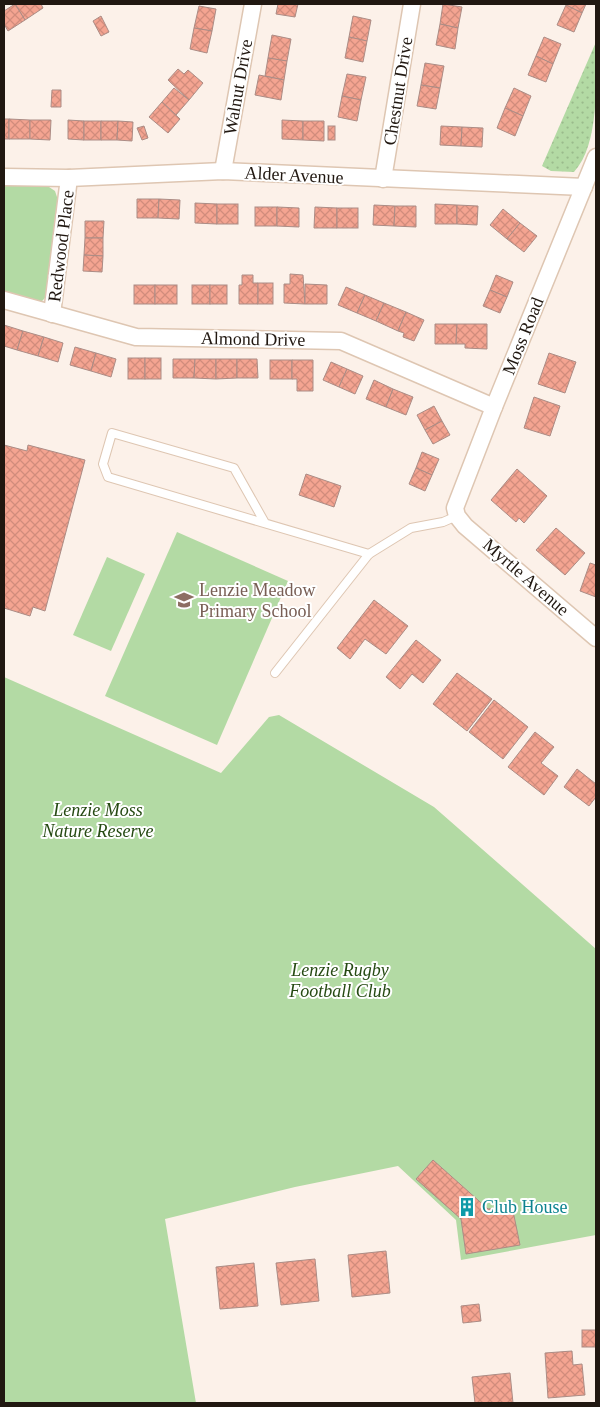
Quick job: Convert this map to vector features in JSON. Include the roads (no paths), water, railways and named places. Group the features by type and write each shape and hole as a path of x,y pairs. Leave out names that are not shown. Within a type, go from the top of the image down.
{"street":[{"name":"Walnut Drive","path":"223,171 253,4"},
{"name":"Chestnut Drive","path":"383,179 412,4"},
{"name":"Moss Road","path":"457,516 455,508 458,497 596,157"},
{"name":"Alder Avenue","path":"4,177 69,178 223,171 584,187"},
{"name":"Redwood Place","path":"52,314 69,178"},
{"name":"Almond Drive","path":"4,300 136,337 341,341 494,407"},
{"name":"Myrtle Avenue","path":"457,516 465,526 596,638"}],"lane":[{"path":"265,523 234,468 112,433 103,464 108,477 369,554"},
{"path":"274,673 369,554 411,528 443,522 457,516"}],"place":[{"name":"Lenzie Meadow Primary School","path":"184,600"},
{"name":"Club House","path":"467,1207"}],"park label":[{"name":"Lenzie Moss Nature Reserve","path":"98,820"},
{"name":"Lenzie Rugby Football Club","path":"340,980"}]}
